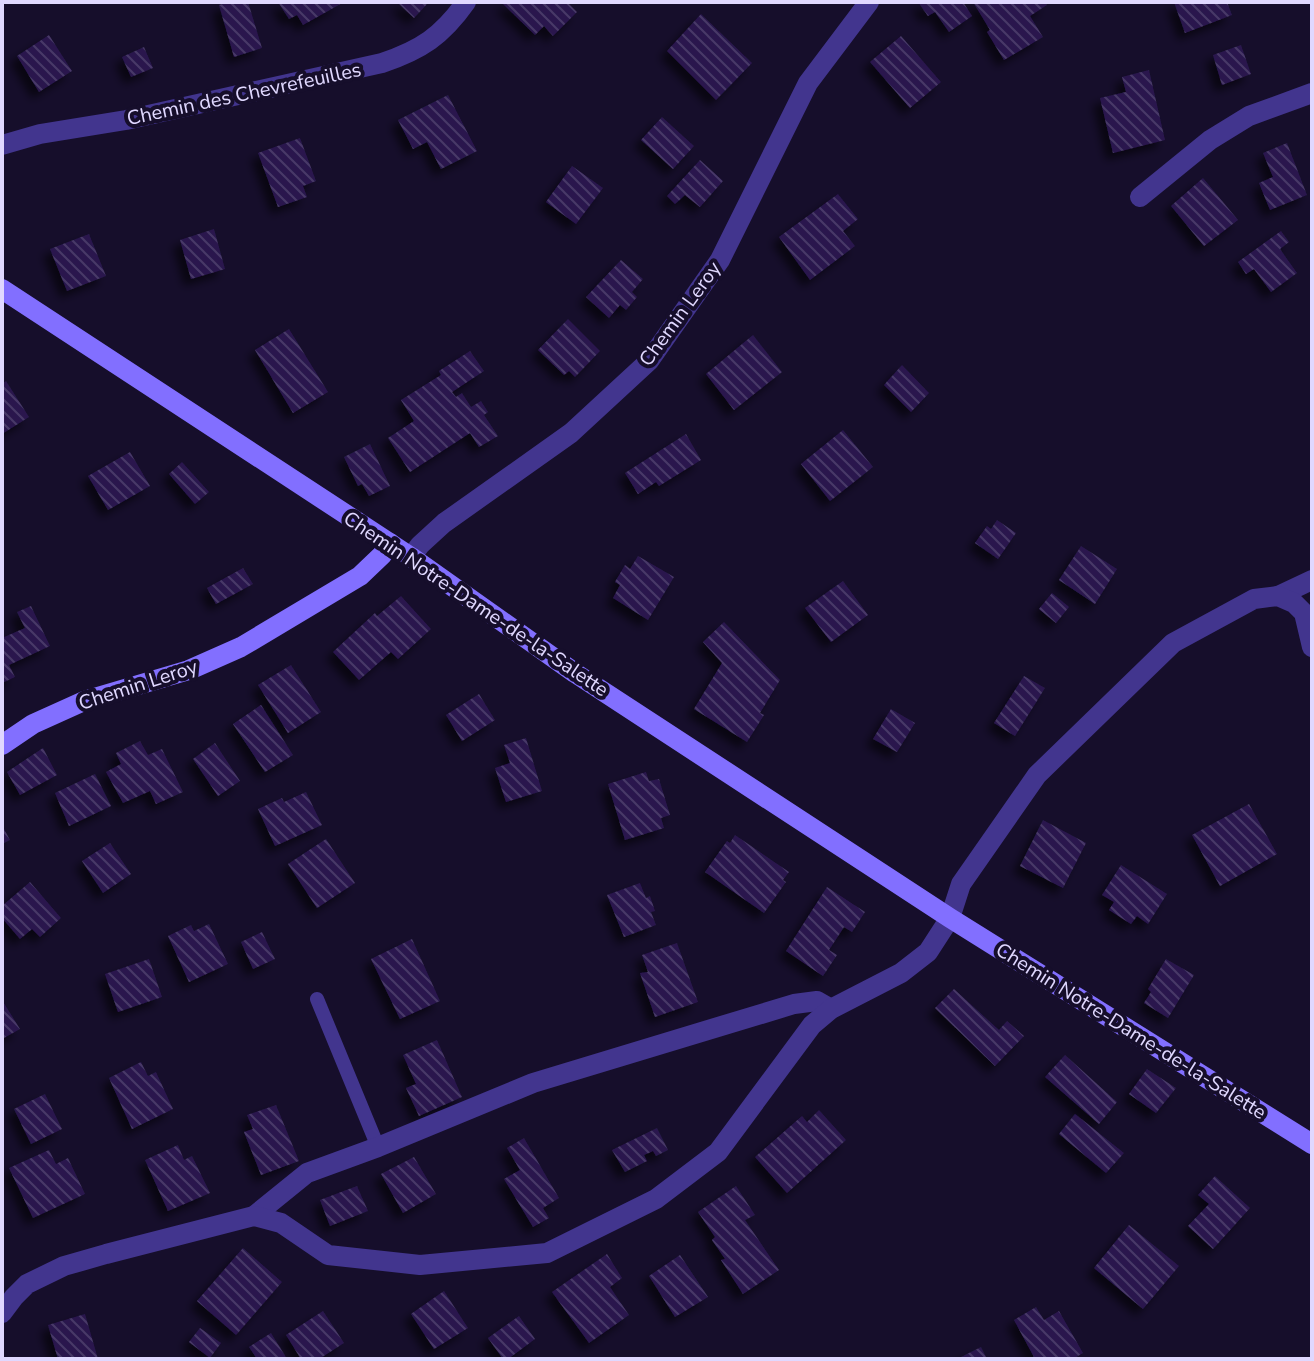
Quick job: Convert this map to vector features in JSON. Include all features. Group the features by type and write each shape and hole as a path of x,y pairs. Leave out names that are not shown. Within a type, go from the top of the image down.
{"street":[{"name":"Chemin des Chevrefeuilles","path":"2,145 40,134 126,120 382,63 411,53 439,34 466,2"},
{"name":"Chemin Leroy","path":"411,557 444,523 571,433 649,361 720,260 808,83 869,2"},
{"path":"1140,197 1210,140 1249,116 1312,93"},
{"name":"Chemin Notre-Dame-de-la-Salette","path":"2,289 411,557 575,673 950,918 1312,1144"},
{"name":"Chemin Leroy","path":"2,745 33,724 84,701 189,670 241,647 360,576 390,543"},
{"path":"254,1216 281,1223 328,1255 420,1265 547,1253 656,1199 718,1152 812,1025 831,1009 901,973 928,952 950,918 961,884 1037,775 1173,643 1254,599 1278,596 1312,580"},
{"path":"1278,596 1294,603 1304,613 1312,647"},
{"path":"2,1313 27,1284 64,1266 254,1216 307,1173 548,1079 794,1004 817,1001 831,1009"}],"lane":[{"path":"317,999 378,1147"}],"building":[{"path":"248,2 262,48 234,57 219,5"},
{"path":"278,2 344,2 303,25 297,15 289,19"},
{"path":"397,2 429,2 414,18"},
{"path":"567,2 577,12 553,36 544,26 535,35 503,4"},
{"path":"918,2 963,2 972,16 949,32 935,12 928,16"},
{"path":"973,2 1045,2 1047,5 1030,16 1043,37 1004,60"},
{"path":"1174,2 1227,2 1232,15 1185,33"},
{"path":"701,14 752,63 716,100 667,51"},
{"path":"49,35 72,71 39,92 17,56"},
{"path":"901,36 941,82 910,108 870,62"},
{"path":"1241,45 1251,74 1222,85 1213,55"},
{"path":"144,47 153,68 131,77 122,57"},
{"path":"1149,70 1165,140 1113,153 1100,98 1126,92 1122,77"},
{"path":"448,95 477,151 441,169 427,142 413,149 398,120"},
{"path":"662,117 694,146 673,169 641,140"},
{"path":"300,138 316,181 303,186 307,197 278,207 258,153"},
{"path":"1287,143 1307,195 1270,210 1259,183 1273,177 1263,153"},
{"path":"700,160 723,181 700,207 685,195 675,204 667,196"},
{"path":"572,166 603,188 576,224 546,202"},
{"path":"1203,178 1238,220 1204,246 1171,206"},
{"path":"838,194 858,219 843,231 855,246 810,280 779,237"},
{"path":"214,229 225,269 191,279 180,240"},
{"path":"1281,231 1289,242 1280,249 1297,273 1271,292 1254,269 1246,274 1238,262"},
{"path":"89,234 106,276 67,291 50,249"},
{"path":"621,260 643,279 632,292 637,297 626,310 620,305 609,318 586,297"},
{"path":"568,319 600,351 575,377 569,371 564,375 538,350"},
{"path":"289,329 328,392 293,413 255,350"},
{"path":"753,335 782,372 734,410 706,374"},
{"path":"470,351 484,371 452,392 456,397 462,393 471,407 481,401 488,412 484,415 498,436 479,447 470,433 410,472 388,438 414,421 401,400 441,375 439,371"},
{"path":"902,365 929,393 911,412 884,385"},
{"path":"6,381 29,417 2,434 2,384"},
{"path":"843,430 873,467 830,501 801,464"},
{"path":"686,434 701,460 659,486 656,482 638,494 625,473"},
{"path":"370,444 390,486 369,496 362,484 358,486 344,457"},
{"path":"130,452 150,486 108,510 88,476"},
{"path":"182,462 209,492 195,504 169,474"},
{"path":"997,520 1016,533 998,559 975,543 987,526 991,529"},
{"path":"1081,546 1117,569 1095,604 1059,580"},
{"path":"638,556 674,577 648,620 613,598 620,585 615,582 625,565 630,569"},
{"path":"243,568 253,584 216,604 207,588"},
{"path":"843,581 868,615 831,642 805,608"},
{"path":"1052,593 1069,607 1056,623 1039,609"},
{"path":"401,596 431,629 398,659 391,652 359,680 333,652 375,613 377,616"},
{"path":"31,606 50,646 9,665 15,677 2,683 2,638 25,628 17,612"},
{"path":"724,622 780,680 747,742 694,709 722,663 703,642"},
{"path":"291,665 321,712 288,733 258,685"},
{"path":"1024,676 1045,688 1015,736 994,723"},
{"path":"479,694 495,720 462,741 446,715"},
{"path":"261,705 293,755 265,772 233,724"},
{"path":"891,709 915,723 897,752 873,739"},
{"path":"526,738 542,791 506,802 495,768 510,763 504,745"},
{"path":"140,741 148,755 162,749 183,792 156,804 150,791 123,803 106,772 121,764 116,753"},
{"path":"215,743 240,781 218,796 193,759"},
{"path":"43,748 57,775 20,795 7,772"},
{"path":"646,772 649,781 659,779 670,815 661,818 664,828 625,840 608,784"},
{"path":"95,774 111,806 69,826 55,793"},
{"path":"306,792 322,825 275,846 258,809"},
{"path":"1249,804 1277,854 1220,886 1192,835"},
{"path":"1043,820 1086,843 1063,888 1020,866"},
{"path":"2,825 10,840 2,844"},
{"path":"735,835 789,872 783,880 786,882 764,913 705,872 727,841 730,843"},
{"path":"326,839 355,883 317,908 288,864"},
{"path":"110,843 131,874 103,893 82,861"},
{"path":"1121,865 1167,894 1148,924 1137,916 1131,924 1109,910 1114,902 1102,895"},
{"path":"30,882 61,918 40,937 32,929 20,939 2,918 2,906"},
{"path":"640,883 646,898 650,896 656,925 624,937 607,895"},
{"path":"827,887 865,912 852,932 844,927 829,950 837,955 823,976 786,951"},
{"path":"209,924 228,964 189,982 168,936 191,925 194,931"},
{"path":"262,932 275,959 253,969 241,942"},
{"path":"412,939 440,1001 400,1019 371,959"},
{"path":"677,943 698,1002 655,1017 640,973 648,972 642,955"},
{"path":"149,959 162,997 118,1012 105,974"},
{"path":"1166,959 1194,975 1168,1018 1144,1003 1151,992 1148,989"},
{"path":"954,989 999,1030 1007,1021 1024,1036 995,1066 935,1008"},
{"path":"2,1000 20,1029 2,1039"},
{"path":"437,1040 462,1097 419,1116 406,1088 416,1084 403,1055"},
{"path":"1065,1055 1117,1102 1099,1124 1045,1077"},
{"path":"141,1062 148,1076 156,1072 173,1109 132,1129 109,1078"},
{"path":"1147,1069 1176,1088 1156,1113 1129,1094"},
{"path":"45,1094 62,1129 31,1144 14,1109"},
{"path":"276,1105 299,1161 261,1175 244,1132 253,1129 247,1115"},
{"path":"819,1110 846,1140 787,1193 755,1157 802,1116 807,1122"},
{"path":"1075,1114 1124,1153 1106,1173 1059,1134"},
{"path":"657,1128 668,1150 656,1156 653,1151 644,1155 647,1161 625,1172 612,1150"},
{"path":"524,1138 559,1198 543,1208 549,1218 533,1227 504,1179 520,1170 507,1148"},
{"path":"178,1145 184,1160 192,1156 210,1193 168,1211 145,1160"},
{"path":"49,1150 56,1164 68,1158 85,1194 33,1218 9,1168"},
{"path":"414,1157 436,1194 403,1213 381,1174"},
{"path":"1215,1176 1250,1208 1213,1249 1188,1226 1209,1204 1198,1195"},
{"path":"357,1186 368,1211 330,1226 320,1200"},
{"path":"736,1186 755,1215 745,1220 779,1270 743,1294 721,1260 725,1259 712,1240 715,1237 698,1212"},
{"path":"1129,1225 1179,1266 1143,1309 1094,1268"},
{"path":"243,1248 282,1282 236,1335 197,1301"},
{"path":"607,1254 622,1278 610,1287 629,1315 589,1343 552,1292"},
{"path":"680,1255 708,1297 675,1317 649,1276"},
{"path":"444,1291 468,1328 434,1349 411,1314"},
{"path":"1036,1307 1044,1320 1059,1311 1083,1353 1073,1359 1035,1359 1014,1320"},
{"path":"323,1311 344,1343 319,1359 301,1359 286,1335"},
{"path":"85,1314 98,1359 58,1359 48,1325"},
{"path":"519,1316 535,1339 508,1359 503,1359 488,1338"},
{"path":"200,1328 221,1343 210,1358 189,1342"},
{"path":"271,1333 287,1359 257,1359 249,1347"},
{"path":"981,1347 987,1359 958,1359 965,1355"}]}
